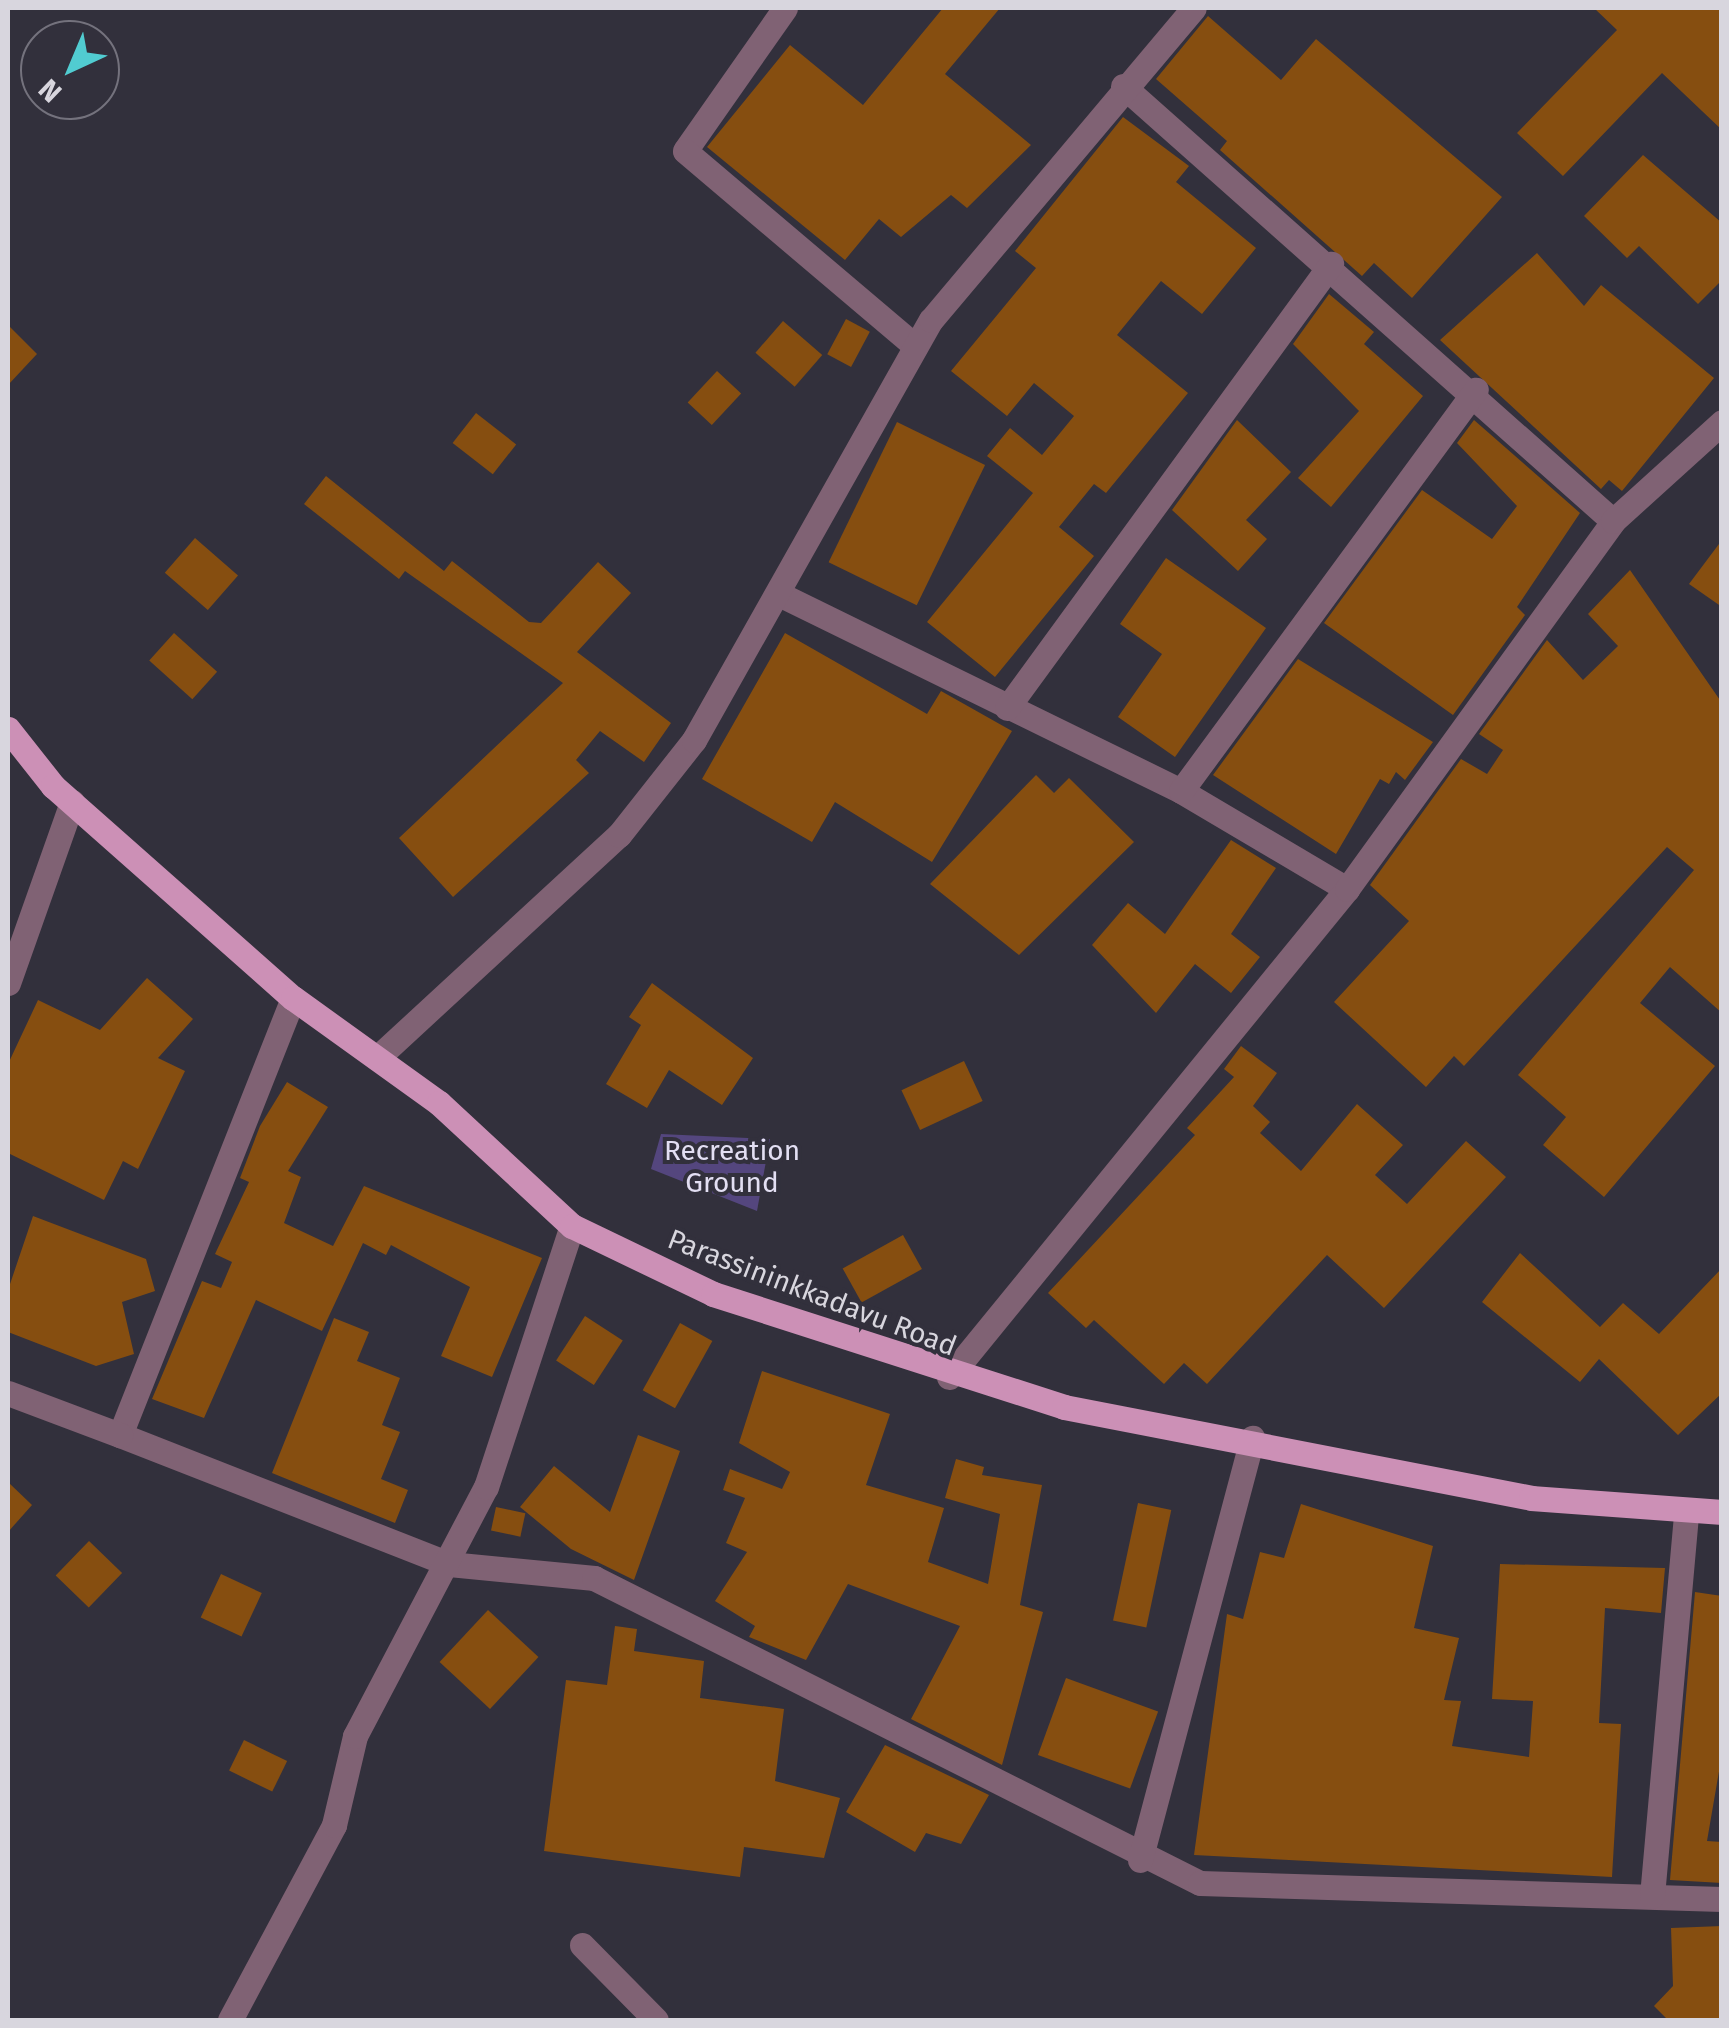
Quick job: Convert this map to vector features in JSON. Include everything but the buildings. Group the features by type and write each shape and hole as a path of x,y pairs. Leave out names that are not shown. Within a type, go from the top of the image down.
{"main road":[{"name":"Parassininkkadavu Road","path":"8,728 72,802 293,998 377,1058 572,1226 713,1294 949,1377 1064,1408 1252,1438 1531,1498 1722,1512"}],"street":[{"path":"785,8 685,151 914,346"},
{"path":"377,1058 620,834 694,740 783,596 862,430 914,346 988,243 1194,8"},
{"path":"1124,86 1476,390 1613,521"},
{"path":"1007,708 1330,264"},
{"path":"1181,791 1476,390"},
{"path":"949,1377 1347,889 1613,521 1722,422"},
{"path":"783,596 1181,791 1347,889"},
{"path":"8,982 72,802"},
{"path":"120,1436 293,998"},
{"path":"230,2020 334,1825 354,1736 449,1564 490,1474 572,1226"},
{"path":"8,1393 449,1564 594,1578 1140,1860 1200,1883 1722,1899"},
{"path":"1140,1860 1252,1438"},
{"path":"1652,1896 1686,1512"},
{"path":"582,1944 656,2020"}],"green space":[{"name":"Recreation Ground","path":"661,1134 770,1139 757,1211 651,1169"}]}
